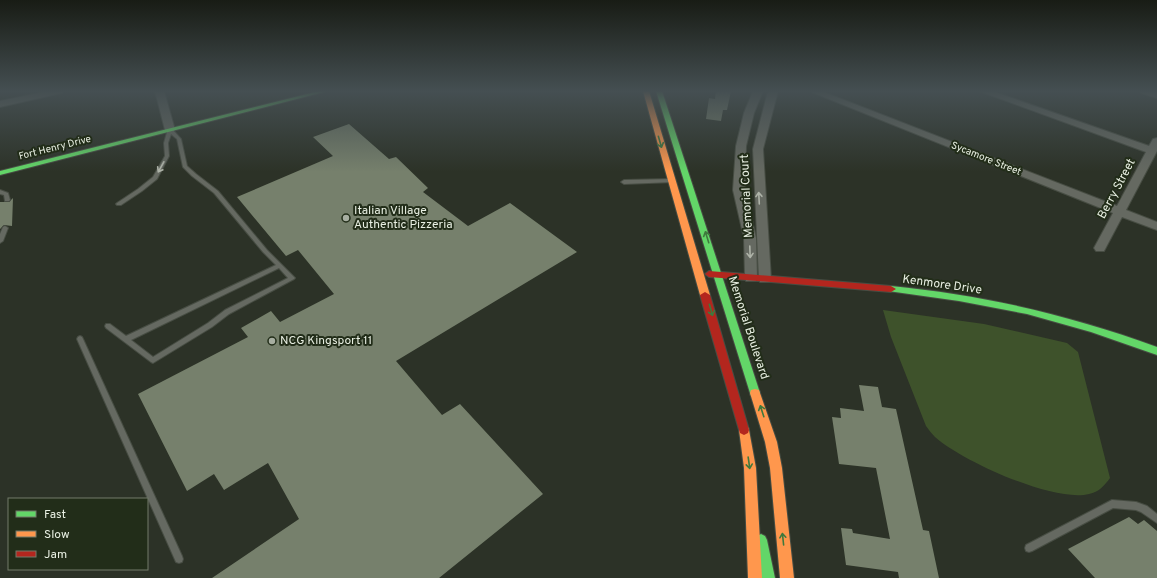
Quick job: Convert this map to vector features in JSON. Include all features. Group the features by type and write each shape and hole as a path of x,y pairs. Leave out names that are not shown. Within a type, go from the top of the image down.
{"main road":[{"name":"Fort Henry Drive","path":"0,174 218,118"},
{"path":"654,118 744,429 750,468 755,578"},
{"name":"Memorial Boulevard","path":"668,118 771,442 776,468 787,578"},
{"path":"672,181 688,179"},
{"name":"Kenmore Drive","path":"700,273 923,292 1027,310 1134,342 1157,351"},
{"path":"751,502 766,561 768,578"}],"street":[{"path":"167,118 170,130"},
{"name":"Memorial Court","path":"748,118 741,146 739,190 750,238 751,278"},
{"name":"Memorial Court","path":"765,118 758,149 765,279"},
{"name":"Sycamore Street","path":"882,118 1157,226"},
{"path":"1067,118 1154,146"},
{"path":"741,146 758,149"},
{"name":"Berry Street","path":"1100,248 1154,146"}],"lane":[{"path":"108,326 153,360 210,325 227,312 292,278 279,266 216,192 185,166 179,139 170,130 166,143 167,156 156,178 119,204"},
{"path":"624,182 672,181"},
{"path":"0,192 6,194 7,200"},
{"path":"0,241 5,228"},
{"path":"126,339 279,266"},
{"path":"80,339 179,559"},
{"path":"1029,548 1112,504 1136,506 1144,509 1157,519"}],"green space":[{"path":"883,310 984,324 1067,343 1078,352 1110,478 1106,484 1096,492 1073,495 1032,486 986,468 948,447 935,437 926,426 891,337"}],"building":[{"path":"706,118 722,118 721,121"},
{"path":"349,124 389,159 396,157 428,188 423,192 468,226 510,203 577,252 396,361 442,415 460,404 543,494 439,578 212,578 299,519 268,463 224,490 214,474 187,491 138,394 248,337 241,328 271,311 280,322 334,294 298,250 286,256 237,197 333,156 313,137"},
{"path":"13,198 12,226 4,225 0,229 0,202 9,202"},
{"path":"859,385 878,387 882,407 896,409 923,530 929,531 939,578 899,578 898,572 846,565 841,528 852,529 853,533 890,539 876,468 839,464 832,417 841,418 840,408 864,411"},
{"path":"1129,517 1138,524 1144,520 1157,531 1157,578 1095,578 1068,549"}],"traffic: fast":[{"path":"0,173 218,118"},
{"path":"668,118 755,393"},
{"path":"891,289 959,297 993,303 1060,319 1125,339 1157,351"},
{"path":"761,540 768,578"}],"traffic: slow":[{"path":"654,118 705,295"},
{"path":"755,393 771,442 776,468 787,578"},
{"path":"744,430 750,468 755,578"}],"traffic: jam":[{"path":"709,274 891,289"},
{"path":"705,295 744,430"}],"place":[{"name":"Italian Village Authentic Pizzeria","path":"346,218"},
{"name":"NCG Kingsport 11","path":"272,341"}]}
